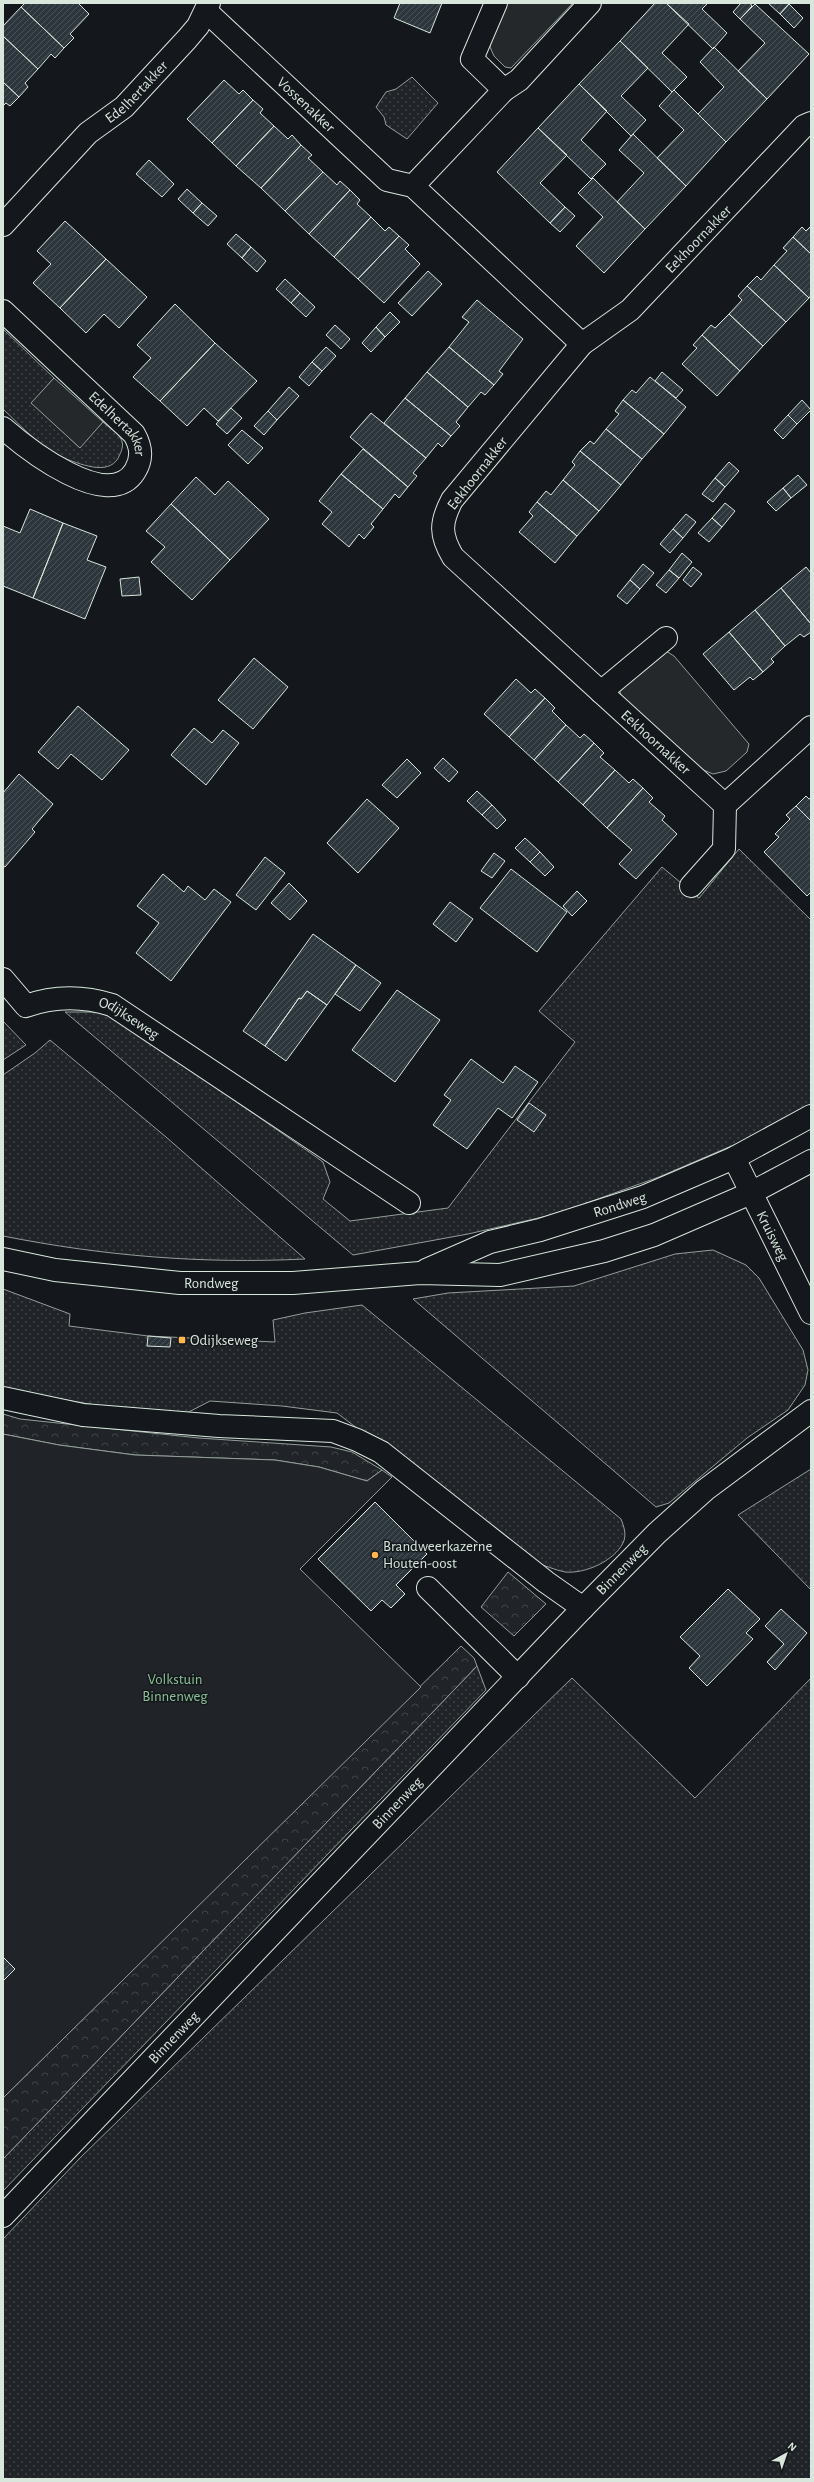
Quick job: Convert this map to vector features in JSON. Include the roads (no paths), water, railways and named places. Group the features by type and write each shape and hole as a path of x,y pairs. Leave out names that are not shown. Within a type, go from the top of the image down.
{"street":[{"path":"496,3 472,59 504,90"},
{"path":"582,344 413,186 504,90 519,80 590,3"},
{"name":"Vossenakker","path":"208,7 387,180 413,186"},
{"name":"Edelhertakker","path":"3,224 88,132 124,107 187,39 208,7"},
{"name":"Eekhoornakker","path":"725,805 453,557 444,542 442,528 445,514 452,500 582,344 630,310 804,126 811,123"},
{"name":"Edelhertakker","path":"3,311 134,434 139,444 138,464 134,473 125,481 114,484 102,484 80,479 45,462 3,428"},
{"path":"601,692 666,638"},
{"path":"691,886 724,849 725,805 811,727"},
{"name":"Odijkseweg","path":"3,979 26,1006 48,998 96,1000 112,1005 409,1203"},
{"name":"Rondweg","path":"420,1273 490,1242 540,1230 643,1196 734,1158 811,1116"},
{"name":"Kruisweg","path":"734,1158 811,1313"},
{"name":"Rondweg","path":"3,1260 54,1270 180,1283 293,1283 420,1273 500,1275 558,1263 604,1251 654,1235 751,1193 811,1161"},
{"path":"3,1398 83,1415 220,1426 333,1432 357,1440 381,1452 546,1582 583,1608"},
{"name":"Binnenweg","path":"3,2216 583,1608 657,1533 705,1490 811,1411"},
{"path":"428,1588 518,1676"}],"place":[{"name":"Odijkseweg","path":"182,1340"},
{"name":"Brandweerkazerne Houten-oost","path":"375,1555"}],"park label":[{"name":"Volkstuin Binnenweg","path":"175,1688"}]}
